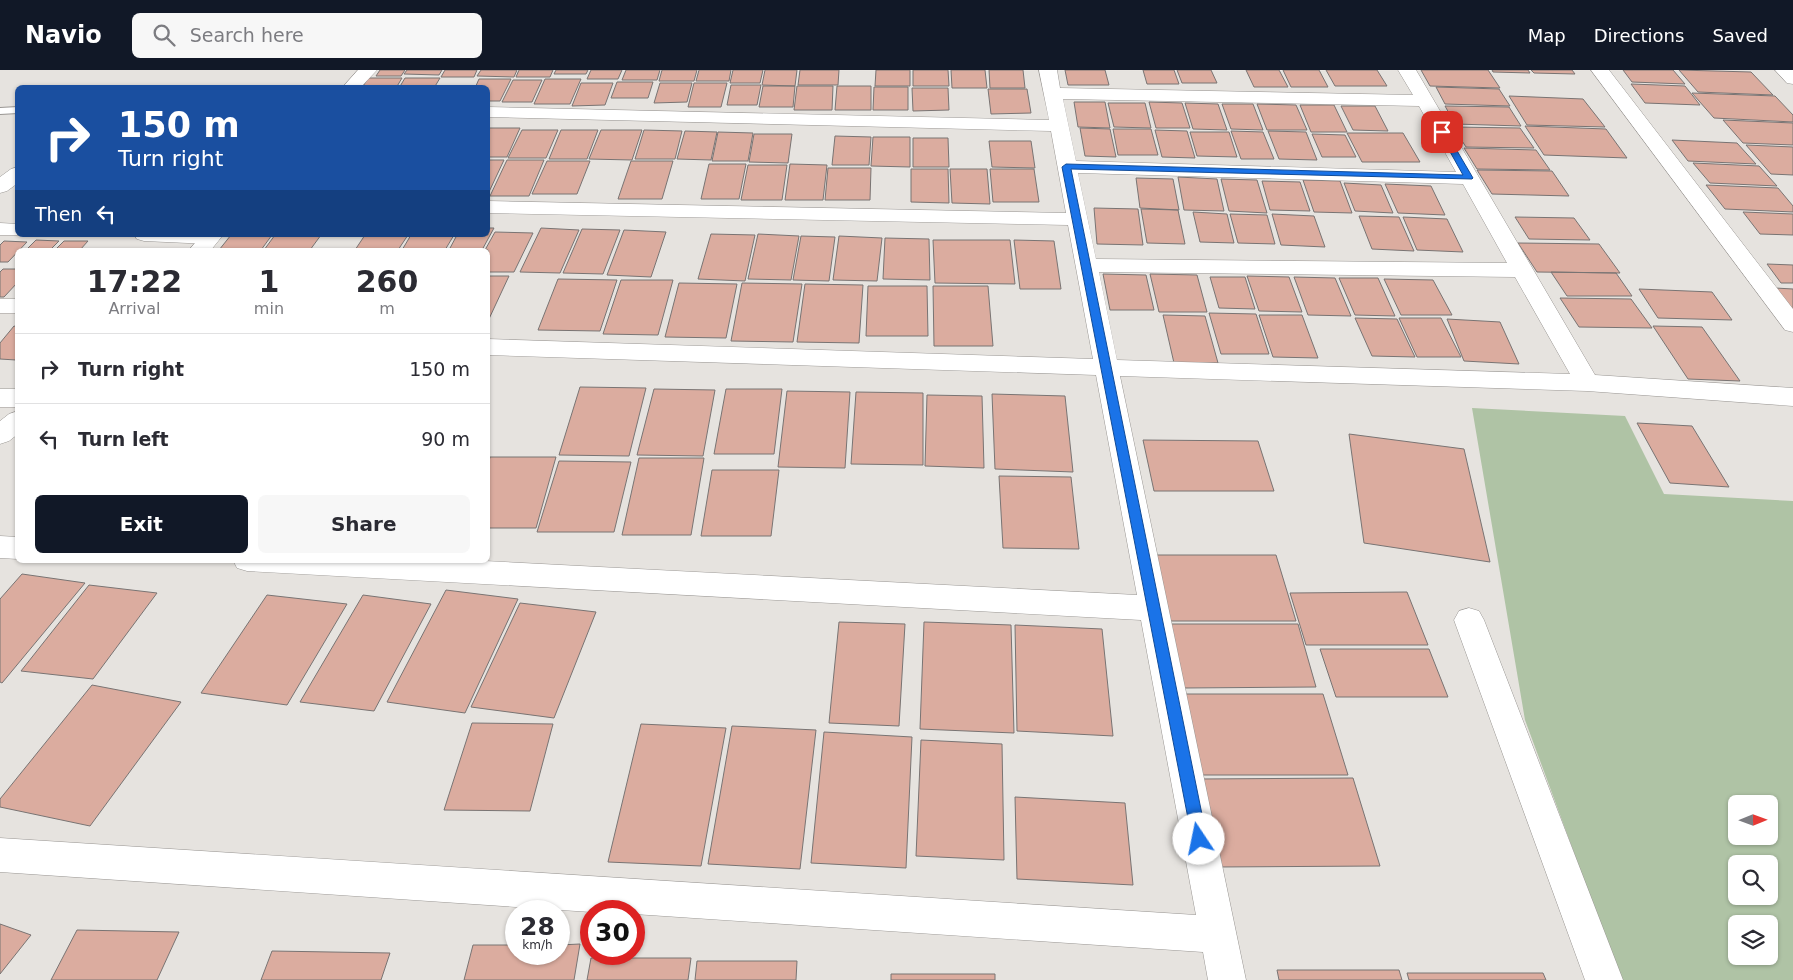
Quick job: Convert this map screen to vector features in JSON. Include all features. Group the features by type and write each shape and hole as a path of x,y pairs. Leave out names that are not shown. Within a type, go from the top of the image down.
{"street":[{"path":"353,85 368,70"},
{"path":"1407,70 1587,383"},
{"path":"1600,70 1793,325"},
{"path":"1784,70 1793,79"},
{"path":"1227,980 1050,82 1425,101"},
{"path":"490,112 1059,126"},
{"path":"1066,167 1469,178"},
{"path":"0,187 15,175"},
{"path":"490,207 1077,219"},
{"path":"0,229 15,230"},
{"path":"165,237 208,241"},
{"path":"1086,264 1522,270"},
{"path":"0,306 15,306"},
{"path":"490,347 1587,383 1793,397"},
{"path":"0,398 15,398"},
{"path":"0,435 15,422"},
{"path":"0,547 15,548"},
{"path":"304,563 1154,608"},
{"path":"1469,620 1604,980"},
{"path":"0,855 1218,935"}],"lane":[{"path":"0,110 15,110"}],"green space":[{"path":"1472,408 1625,416 1664,494 1793,501 1793,980 1621,980 1525,720"}],"building":[{"path":"380,70 405,70 401,76 376,76"},
{"path":"407,70 442,70 439,75 404,74"},
{"path":"445,70 477,70 474,77 441,77"},
{"path":"481,70 517,70 514,77 477,76"},
{"path":"519,70 553,70 550,77 516,77"},
{"path":"556,70 588,70 586,74 554,74"},
{"path":"591,70 622,70 618,79 587,79"},
{"path":"626,70 660,70 657,80 622,80"},
{"path":"662,70 697,70 694,81 659,81"},
{"path":"699,70 731,70 729,81 696,81"},
{"path":"733,70 763,70 760,83 730,83"},
{"path":"765,70 797,70 795,86 762,85"},
{"path":"800,70 839,70 838,85 798,85"},
{"path":"876,70 910,70 910,86 875,86"},
{"path":"913,70 948,70 949,86 913,86"},
{"path":"951,70 985,70 987,88 952,88"},
{"path":"989,70 1023,70 1025,88 990,88"},
{"path":"1065,70 1105,70 1109,85 1068,85"},
{"path":"1143,70 1174,70 1179,84 1147,84"},
{"path":"1177,70 1211,70 1217,83 1182,83"},
{"path":"1246,70 1279,70 1288,87 1254,87"},
{"path":"1283,70 1319,70 1328,87 1291,87"},
{"path":"1326,70 1377,70 1387,86 1335,86"},
{"path":"1421,70 1488,70 1500,88 1430,86"},
{"path":"1492,70 1528,70 1530,73 1493,72"},
{"path":"1531,70 1572,70 1575,74 1534,73"},
{"path":"1623,70 1673,70 1685,84 1632,82"},
{"path":"1679,70 1751,72 1773,95 1698,92"},
{"path":"368,78 402,78 398,85 364,85"},
{"path":"405,78 440,78 436,85 401,85"},
{"path":"479,79 511,79 500,101 490,101 490,85 476,85"},
{"path":"545,79 581,79 570,104 534,104"},
{"path":"513,80 542,80 532,102 502,102"},
{"path":"617,82 653,82 648,98 611,98"},
{"path":"581,83 613,83 605,105 572,106"},
{"path":"660,83 692,83 687,102 654,103"},
{"path":"694,83 727,83 721,107 688,107"},
{"path":"1631,84 1685,86 1700,105 1645,103"},
{"path":"731,85 761,85 757,105 727,105"},
{"path":"763,86 795,86 793,107 759,107"},
{"path":"797,86 833,86 832,110 794,110"},
{"path":"837,86 871,86 871,110 835,110"},
{"path":"874,87 908,87 908,110 873,110"},
{"path":"1436,87 1499,89 1510,106 1445,104"},
{"path":"912,88 948,88 949,110 913,111"},
{"path":"988,89 1027,89 1031,113 991,114"},
{"path":"1692,93 1775,96 1793,115 1793,122 1714,118"},
{"path":"1509,96 1583,99 1605,127 1527,125"},
{"path":"1074,102 1105,102 1110,128 1078,127"},
{"path":"1149,102 1182,103 1190,128 1156,128"},
{"path":"1108,103 1145,103 1151,128 1114,127"},
{"path":"1185,103 1218,104 1227,130 1193,129"},
{"path":"1222,104 1253,104 1263,130 1231,129"},
{"path":"1257,104 1296,105 1307,130 1267,130"},
{"path":"1300,105 1334,105 1347,132 1311,132"},
{"path":"1341,106 1375,106 1388,131 1353,130"},
{"path":"1445,106 1509,107 1521,126 1455,124"},
{"path":"1723,120 1793,123 1793,145 1743,143"},
{"path":"1525,126 1606,129 1627,158 1544,155"},
{"path":"1453,127 1520,128 1534,148 1466,147"},
{"path":"490,128 520,128 507,157 490,157"},
{"path":"1080,128 1110,129 1116,157 1085,156"},
{"path":"1113,129 1151,129 1158,155 1118,155"},
{"path":"522,130 558,130 546,158 508,158"},
{"path":"561,130 598,130 587,159 549,159"},
{"path":"601,130 642,130 632,160 589,159"},
{"path":"644,130 682,131 675,159 635,159"},
{"path":"1155,130 1187,131 1195,158 1162,157"},
{"path":"685,131 717,132 711,160 677,159"},
{"path":"1231,131 1263,132 1274,159 1241,159"},
{"path":"1268,131 1306,132 1317,160 1279,159"},
{"path":"718,132 753,133 748,161 712,161"},
{"path":"1190,132 1229,132 1237,157 1197,156"},
{"path":"1347,133 1403,133 1420,162 1362,162"},
{"path":"754,134 792,134 788,163 749,162"},
{"path":"1312,134 1345,135 1356,157 1322,157"},
{"path":"835,136 871,137 869,165 832,165"},
{"path":"873,137 910,137 910,167 871,166"},
{"path":"913,138 948,138 949,167 913,167"},
{"path":"1672,140 1737,143 1756,164 1688,161"},
{"path":"989,141 1031,141 1035,168 992,167"},
{"path":"1746,145 1793,147 1793,175 1771,174"},
{"path":"1464,148 1536,150 1550,170 1477,169"},
{"path":"490,160 504,160 490,190"},
{"path":"507,160 544,160 529,196 490,196"},
{"path":"547,161 590,161 577,194 532,194"},
{"path":"631,161 673,161 662,199 618,199"},
{"path":"1693,163 1759,166 1777,186 1710,183"},
{"path":"709,164 746,164 739,199 701,199"},
{"path":"790,164 827,165 823,200 785,200"},
{"path":"748,165 787,165 782,200 741,200"},
{"path":"828,168 871,168 870,200 825,200"},
{"path":"911,169 948,169 949,203 911,202"},
{"path":"950,169 987,169 990,204 952,203"},
{"path":"990,169 1034,169 1039,202 993,202"},
{"path":"1477,170 1552,171 1569,196 1492,194"},
{"path":"1178,177 1217,179 1224,211 1184,210"},
{"path":"1136,178 1173,179 1179,210 1140,208"},
{"path":"1221,179 1257,180 1267,213 1229,211"},
{"path":"1303,180 1340,181 1352,213 1314,212"},
{"path":"1262,181 1300,182 1310,211 1270,210"},
{"path":"1344,183 1381,185 1393,213 1355,211"},
{"path":"1385,184 1431,186 1445,215 1398,213"},
{"path":"1706,185 1778,188 1793,206 1793,212 1725,209"},
{"path":"1094,208 1138,209 1143,245 1097,244"},
{"path":"1141,209 1178,210 1185,244 1147,243"},
{"path":"1193,212 1227,214 1234,243 1200,242"},
{"path":"1743,212 1793,214 1793,235 1760,234"},
{"path":"1230,214 1267,215 1275,244 1238,243"},
{"path":"1272,214 1314,216 1325,247 1281,245"},
{"path":"1359,216 1399,217 1414,251 1372,249"},
{"path":"1403,217 1447,219 1463,252 1417,250"},
{"path":"1515,217 1574,218 1590,240 1529,239"},
{"path":"541,228 579,230 560,273 520,272"},
{"path":"582,229 620,230 603,274 563,273"},
{"path":"624,230 666,232 651,277 607,275"},
{"path":"495,232 533,233 514,272 490,272 490,248 486,248"},
{"path":"711,234 755,235 745,281 698,279"},
{"path":"758,234 799,236 791,280 748,279"},
{"path":"801,236 835,237 829,281 793,280"},
{"path":"839,236 882,238 877,281 833,280"},
{"path":"229,237 271,237 262,248 221,248"},
{"path":"274,237 320,237 311,248 265,248"},
{"path":"364,237 407,237 399,248 356,248"},
{"path":"410,237 453,237 446,248 403,248"},
{"path":"456,237 489,237 483,248 450,248"},
{"path":"885,238 929,239 930,280 883,279"},
{"path":"36,240 59,241 52,248 28,248"},
{"path":"933,240 1010,240 1015,284 935,283"},
{"path":"1014,240 1054,241 1061,289 1020,289"},
{"path":"4,241 27,242 21,248 15,248 15,255 8,262 0,262 0,245"},
{"path":"64,241 88,241 82,248 57,248"},
{"path":"1518,243 1599,244 1620,273 1537,272"},
{"path":"1767,264 1793,265 1793,283 1781,283"},
{"path":"3,269 15,269 15,285 4,297 0,297 0,272"},
{"path":"1551,272 1616,273 1632,296 1567,296"},
{"path":"1103,274 1146,275 1154,310 1110,310"},
{"path":"1150,274 1197,275 1207,312 1159,312"},
{"path":"490,276 509,276 490,317"},
{"path":"1247,276 1289,277 1302,312 1259,311"},
{"path":"1210,277 1245,277 1255,309 1219,308"},
{"path":"1294,277 1335,278 1351,316 1308,315"},
{"path":"1339,278 1378,278 1395,316 1355,315"},
{"path":"558,279 617,280 600,331 538,330"},
{"path":"1384,279 1433,280 1452,315 1401,315"},
{"path":"621,280 673,280 658,335 603,334"},
{"path":"679,283 737,284 726,338 665,337"},
{"path":"742,283 802,284 793,342 731,341"},
{"path":"805,284 863,285 859,343 797,342"},
{"path":"868,286 927,286 928,336 866,336"},
{"path":"933,286 988,286 993,346 934,346"},
{"path":"1775,288 1793,289 1793,311"},
{"path":"1639,289 1712,292 1732,320 1658,318"},
{"path":"1560,298 1631,299 1652,328 1579,327"},
{"path":"1209,313 1256,314 1269,354 1221,354"},
{"path":"1163,315 1205,316 1218,363 1174,363"},
{"path":"1259,315 1302,315 1318,358 1273,357"},
{"path":"1355,318 1397,319 1415,357 1372,356"},
{"path":"1399,318 1441,318 1461,357 1417,357"},
{"path":"1447,319 1500,322 1519,364 1464,361"},
{"path":"15,326 15,360 0,359 0,343"},
{"path":"1653,326 1702,327 1740,381 1688,379"},
{"path":"580,387 646,388 629,456 559,455"},
{"path":"654,389 715,390 703,456 637,455"},
{"path":"726,389 782,389 774,454 714,454"},
{"path":"787,391 850,392 845,468 778,467"},
{"path":"856,392 923,393 923,465 851,464"},
{"path":"992,394 1065,396 1073,472 995,469"},
{"path":"927,395 982,396 984,468 925,466"},
{"path":"1637,423 1692,426 1729,487 1670,483"},
{"path":"1349,434 1464,449 1490,562 1364,543"},
{"path":"1143,440 1258,441 1274,491 1154,491"},
{"path":"490,457 556,457 536,528 490,528"},
{"path":"639,458 704,458 691,535 622,535"},
{"path":"559,461 631,462 614,532 537,532"},
{"path":"712,470 779,470 771,536 701,536"},
{"path":"999,476 1071,477 1079,549 1003,548"},
{"path":"1155,555 1276,555 1296,621 1169,621"},
{"path":"22,574 85,583 2,683 0,682 0,599"},
{"path":"89,585 157,593 93,679 21,671"},
{"path":"446,590 518,599 465,713 387,702"},
{"path":"1407,592 1428,645 1306,645 1290,593"},
{"path":"267,595 347,604 287,705 201,693"},
{"path":"363,595 431,604 374,711 300,702"},
{"path":"520,603 596,612 554,718 471,707"},
{"path":"839,622 905,624 899,726 829,723"},
{"path":"924,622 1011,625 1014,733 920,729"},
{"path":"1171,624 1298,624 1316,687 1184,688"},
{"path":"1015,625 1102,629 1113,736 1017,731"},
{"path":"1320,649 1429,649 1448,697 1336,697"},
{"path":"92,685 181,702 90,826 0,807 0,799"},
{"path":"1181,694 1323,694 1348,775 1198,775"},
{"path":"472,723 553,724 530,811 444,810"},
{"path":"641,724 726,728 701,866 608,862"},
{"path":"732,726 816,730 800,869 708,864"},
{"path":"824,732 912,737 906,868 811,863"},
{"path":"921,740 1002,744 1004,860 916,856"},
{"path":"1353,778 1380,866 1217,867 1199,779"},
{"path":"1015,797 1125,803 1133,885 1017,879"},
{"path":"0,924 31,935 0,974"},
{"path":"77,930 179,932 157,980 51,980"},
{"path":"570,944 580,944 574,980 464,980 473,945 505,945 505,965 570,965"},
{"path":"272,951 390,953 381,980 261,980"},
{"path":"645,958 691,958 688,980 587,980 590,965 645,965"},
{"path":"697,961 797,961 796,980 695,980"},
{"path":"1277,970 1399,970 1402,980 1279,980"},
{"path":"1407,973 1543,973 1546,980 1409,980"},
{"path":"891,974 995,974 995,980 891,980"}],"route":[{"path":"1199,839 1066,167 1469,178 1442,132"}]}
